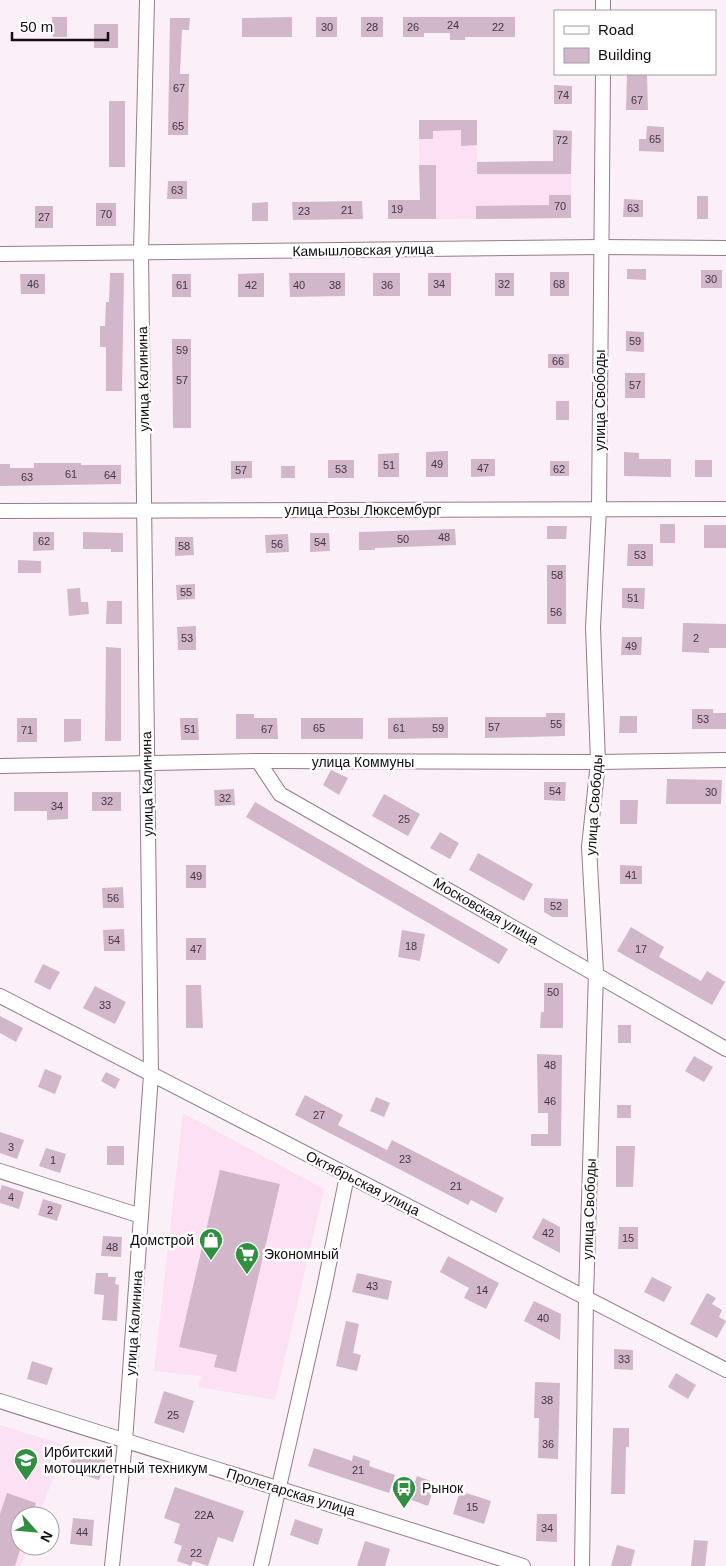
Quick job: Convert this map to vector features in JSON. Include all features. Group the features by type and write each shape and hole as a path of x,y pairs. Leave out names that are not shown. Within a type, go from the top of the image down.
{"street":[{"name":"улица Калинина","path":"112,1566 125,1442 151,1075 141,253 147,0"},
{"name":"улица Свободы","path":"582,1566 586,1297 596,974 589,847 598,762 593,627 599,510 603,75"},
{"name":"Камышловская улица","path":"0,254 601,247 726,248"},
{"name":"улица Розы Люксембург","path":"0,511 726,509"},
{"name":"улица Коммуны","path":"0,766 258,761 598,762 726,760"},
{"name":"Московская улица","path":"258,761 280,794 726,1049"},
{"name":"Октябрьская улица","path":"0,996 726,1370"},
{"path":"0,1171 141,1216"},
{"path":"261,1566 323,1293 347,1176"},
{"name":"Пролетарская улица","path":"0,1401 523,1566"}],"shaded area":[{"path":"419,120 477,120 477,162 571,161 571,218 420,219"},
{"path":"183,1113 324,1189 275,1400 198,1387 201,1376 154,1371"},
{"name":"Ирбитский мотоциклетный техникум","path":"0,1425 65,1445 43,1506 10,1506 10,1556 24,1556 21,1566 0,1566"}],"building":[{"path":"52,17 67,17 67,37 53,37"},
{"path":"292,17 292,37 242,37 242,18"},
{"path":"316,17 337,17 337,37 316,37"},
{"path":"361,17 383,17 383,37 361,37"},
{"path":"403,17 515,17 515,37 465,37 465,40 450,40 450,33 424,33 424,37 403,37"},
{"path":"170,18 190,18 189,30 182,30 180,74 189,74 188,135 168,135"},
{"path":"94,24 118,24 118,48 94,48"},
{"path":"627,75 647,75 648,110 626,110"},
{"path":"554,85 572,86 572,104 554,104"},
{"path":"109,101 125,101 125,167 109,167"},
{"path":"419,120 477,120 477,145 461,146 461,130 433,131 433,139 419,139"},
{"path":"647,126 664,127 664,152 639,151 639,139 646,139"},
{"path":"553,130 572,131 571,174 477,174 477,162 553,161"},
{"path":"419,165 436,165 436,219 388,219 388,200 420,200"},
{"path":"168,181 187,181 187,199 167,199"},
{"path":"549,195 571,195 571,218 476,219 476,206 549,205"},
{"path":"697,196 708,196 708,219 697,219"},
{"path":"624,199 643,200 643,217 623,217"},
{"path":"362,201 363,219 293,220 292,202"},
{"path":"268,202 268,221 252,221 252,203"},
{"path":"96,203 116,203 116,226 96,226"},
{"path":"35,206 53,206 53,228 35,228"},
{"path":"627,269 646,269 646,280 627,279"},
{"path":"701,270 722,270 722,288 701,288"},
{"path":"550,272 569,272 569,296 550,296"},
{"path":"110,273 124,273 122,391 106,391 106,347 100,347 100,326 105,326 106,302 109,302"},
{"path":"264,273 264,297 238,297 238,274"},
{"path":"289,273 345,273 345,296 290,297"},
{"path":"373,273 400,273 400,296 373,296"},
{"path":"428,273 451,273 451,296 428,296"},
{"path":"495,273 514,273 514,296 495,296"},
{"path":"20,274 45,274 45,294 21,294"},
{"path":"172,274 191,274 191,297 172,297"},
{"path":"626,331 644,332 644,352 626,351"},
{"path":"172,339 191,339 191,428 173,428"},
{"path":"548,354 569,354 569,368 548,368"},
{"path":"625,373 645,373 645,398 625,398"},
{"path":"556,401 569,401 569,420 556,420"},
{"path":"448,451 448,477 426,477 426,452"},
{"path":"624,452 639,453 639,459 671,459 671,477 624,476"},
{"path":"399,453 399,477 378,477 378,454"},
{"path":"471,459 495,459 495,476 471,477"},
{"path":"328,460 354,460 354,478 328,478"},
{"path":"695,460 712,460 712,477 695,477"},
{"path":"231,461 252,461 252,478 231,479"},
{"path":"550,461 569,461 569,476 550,476"},
{"path":"34,463 121,465 121,484 0,486 0,464 10,464 10,468 34,468"},
{"path":"281,466 295,466 295,478 281,478"},
{"path":"660,524 675,524 675,543 660,543"},
{"path":"704,525 726,525 726,548 704,548"},
{"path":"547,526 567,526 566,539 547,539"},
{"path":"455,529 456,545 359,550 359,532"},
{"path":"33,532 54,532 54,550 33,551"},
{"path":"83,532 123,533 123,552 111,552 111,549 83,549"},
{"path":"310,533 329,533 330,551 310,552"},
{"path":"288,534 289,552 266,553 265,535"},
{"path":"175,537 193,537 194,555 175,556"},
{"path":"628,544 653,544 653,566 627,566"},
{"path":"18,560 41,561 41,573 18,573"},
{"path":"547,565 566,565 566,624 547,624"},
{"path":"195,584 195,599 177,600 176,585"},
{"path":"80,588 81,602 88,602 89,614 69,616 67,589"},
{"path":"622,588 645,588 644,609 622,608"},
{"path":"107,601 122,601 122,624 106,624"},
{"path":"683,623 726,624 726,648 709,648 709,653 682,652"},
{"path":"196,626 196,650 178,650 177,627"},
{"path":"622,637 642,637 641,655 621,655"},
{"path":"106,647 121,648 121,741 105,741"},
{"path":"692,709 713,709 713,713 726,713 726,729 692,729"},
{"path":"546,713 565,713 565,736 485,738 485,717 546,717"},
{"path":"236,714 254,714 254,718 277,718 278,739 236,739"},
{"path":"620,716 637,716 637,733 619,733"},
{"path":"448,717 448,738 388,739 388,718"},
{"path":"17,718 37,718 37,742 17,742"},
{"path":"180,718 198,718 199,740 181,740"},
{"path":"301,718 363,718 363,739 301,739"},
{"path":"64,719 81,719 81,741 64,742"},
{"path":"331,770 348,778 339,795 323,785"},
{"path":"667,779 722,780 721,804 666,804"},
{"path":"544,782 566,782 565,801 544,800"},
{"path":"234,789 235,805 215,806 214,790"},
{"path":"14,792 68,792 68,819 47,820 47,811 14,811"},
{"path":"92,792 121,792 121,811 92,811"},
{"path":"384,794 420,814 408,836 372,816"},
{"path":"620,800 638,800 637,824 620,824"},
{"path":"255,802 508,949 499,964 246,817"},
{"path":"440,832 459,843 450,859 430,848"},
{"path":"478,853 533,884 524,901 469,870"},
{"path":"186,865 206,865 206,888 186,888"},
{"path":"620,865 642,866 642,884 620,884"},
{"path":"123,887 124,908 103,908 102,888"},
{"path":"544,898 568,899 568,917 552,917 544,912"},
{"path":"631,927 664,947 659,957 701,981 707,971 725,982 712,1005 617,951"},
{"path":"124,929 125,951 104,951 103,930"},
{"path":"402,930 425,934 420,961 398,957"},
{"path":"186,938 206,938 206,960 186,960"},
{"path":"43,964 60,972 50,990 34,982"},
{"path":"544,983 563,983 563,1028 540,1028 541,1012 544,1012"},
{"path":"186,985 201,985 203,1028 186,1028"},
{"path":"95,986 126,1002 115,1024 83,1008"},
{"path":"0,1016 23,1028 16,1042 0,1033"},
{"path":"618,1025 631,1025 631,1043 618,1043"},
{"path":"537,1054 562,1055 561,1146 531,1146 531,1134 548,1134 548,1113 538,1113"},
{"path":"694,1056 713,1067 704,1082 685,1071"},
{"path":"45,1069 62,1076 55,1094 38,1087"},
{"path":"106,1072 120,1079 115,1089 101,1081"},
{"path":"305,1095 343,1115 338,1125 387,1150 392,1140 504,1198 496,1213 471,1200 468,1205 295,1115"},
{"path":"376,1097 390,1103 384,1117 370,1111"},
{"path":"617,1105 631,1105 631,1118 617,1118"},
{"path":"0,1132 24,1140 17,1159 0,1153"},
{"path":"107,1146 124,1146 124,1165 107,1165"},
{"path":"616,1146 635,1146 633,1187 616,1187"},
{"path":"46,1148 66,1154 60,1173 39,1166"},
{"path":"220,1170 280,1184 236,1372 214,1367 217,1355 179,1347"},
{"path":"2,1185 24,1192 19,1209 0,1203"},
{"path":"43,1199 62,1205 57,1221 38,1215"},
{"path":"543,1218 560,1227 560,1253 532,1238"},
{"path":"619,1227 638,1227 638,1249 618,1249"},
{"path":"103,1236 122,1237 121,1257 101,1256"},
{"path":"448,1256 499,1283 486,1309 464,1298 469,1288 440,1272"},
{"path":"96,1273 108,1273 108,1277 116,1277 115,1284 119,1285 117,1321 102,1320 104,1295 94,1294"},
{"path":"357,1273 392,1281 388,1300 352,1292"},
{"path":"652,1277 672,1287 664,1302 644,1292"},
{"path":"707,1293 716,1298 712,1304 722,1310 719,1317 726,1321 717,1338 690,1324"},
{"path":"534,1301 561,1314 560,1340 524,1321"},
{"path":"346,1321 359,1324 353,1353 361,1355 357,1371 336,1366"},
{"path":"614,1349 633,1350 633,1370 614,1369"},
{"path":"32,1361 53,1368 47,1385 27,1379"},
{"path":"676,1373 696,1385 688,1399 668,1387"},
{"path":"535,1382 560,1383 558,1459 538,1458 539,1418 534,1418"},
{"path":"164,1391 194,1401 184,1433 154,1423"},
{"path":"613,1428 629,1428 629,1447 626,1447 625,1494 611,1494"},
{"path":"75,1448 106,1458 99,1480 68,1470"},
{"path":"314,1448 352,1461 353,1455 370,1461 369,1466 395,1475 389,1493 308,1466"},
{"path":"417,1476 431,1481 427,1492 432,1494 428,1506 409,1499"},
{"path":"175,1487 244,1511 233,1542 218,1537 208,1566 193,1561 191,1566 177,1561 182,1546 174,1543 180,1524 164,1518"},
{"path":"460,1491 491,1501 484,1524 453,1514"},
{"path":"7,1493 36,1503 35,1506 10,1506 10,1556 18,1556 15,1566 0,1566 0,1514"},
{"path":"537,1514 557,1514 557,1542 536,1541"},
{"path":"73,1518 94,1520 92,1546 70,1544"},
{"path":"295,1519 323,1529 318,1545 290,1535"},
{"path":"694,1540 708,1541 705,1566 691,1566"},
{"path":"365,1541 390,1549 385,1566 357,1566"},
{"path":"617,1545 635,1550 631,1566 611,1566"}],"place":[{"name":"Домстрой","path":"211,1261"},
{"name":"Экономный","path":"247,1275"},
{"name":"Ирбитский мотоциклетный техникум","path":"26,1481"},
{"name":"Рынок","path":"404,1509"}]}
